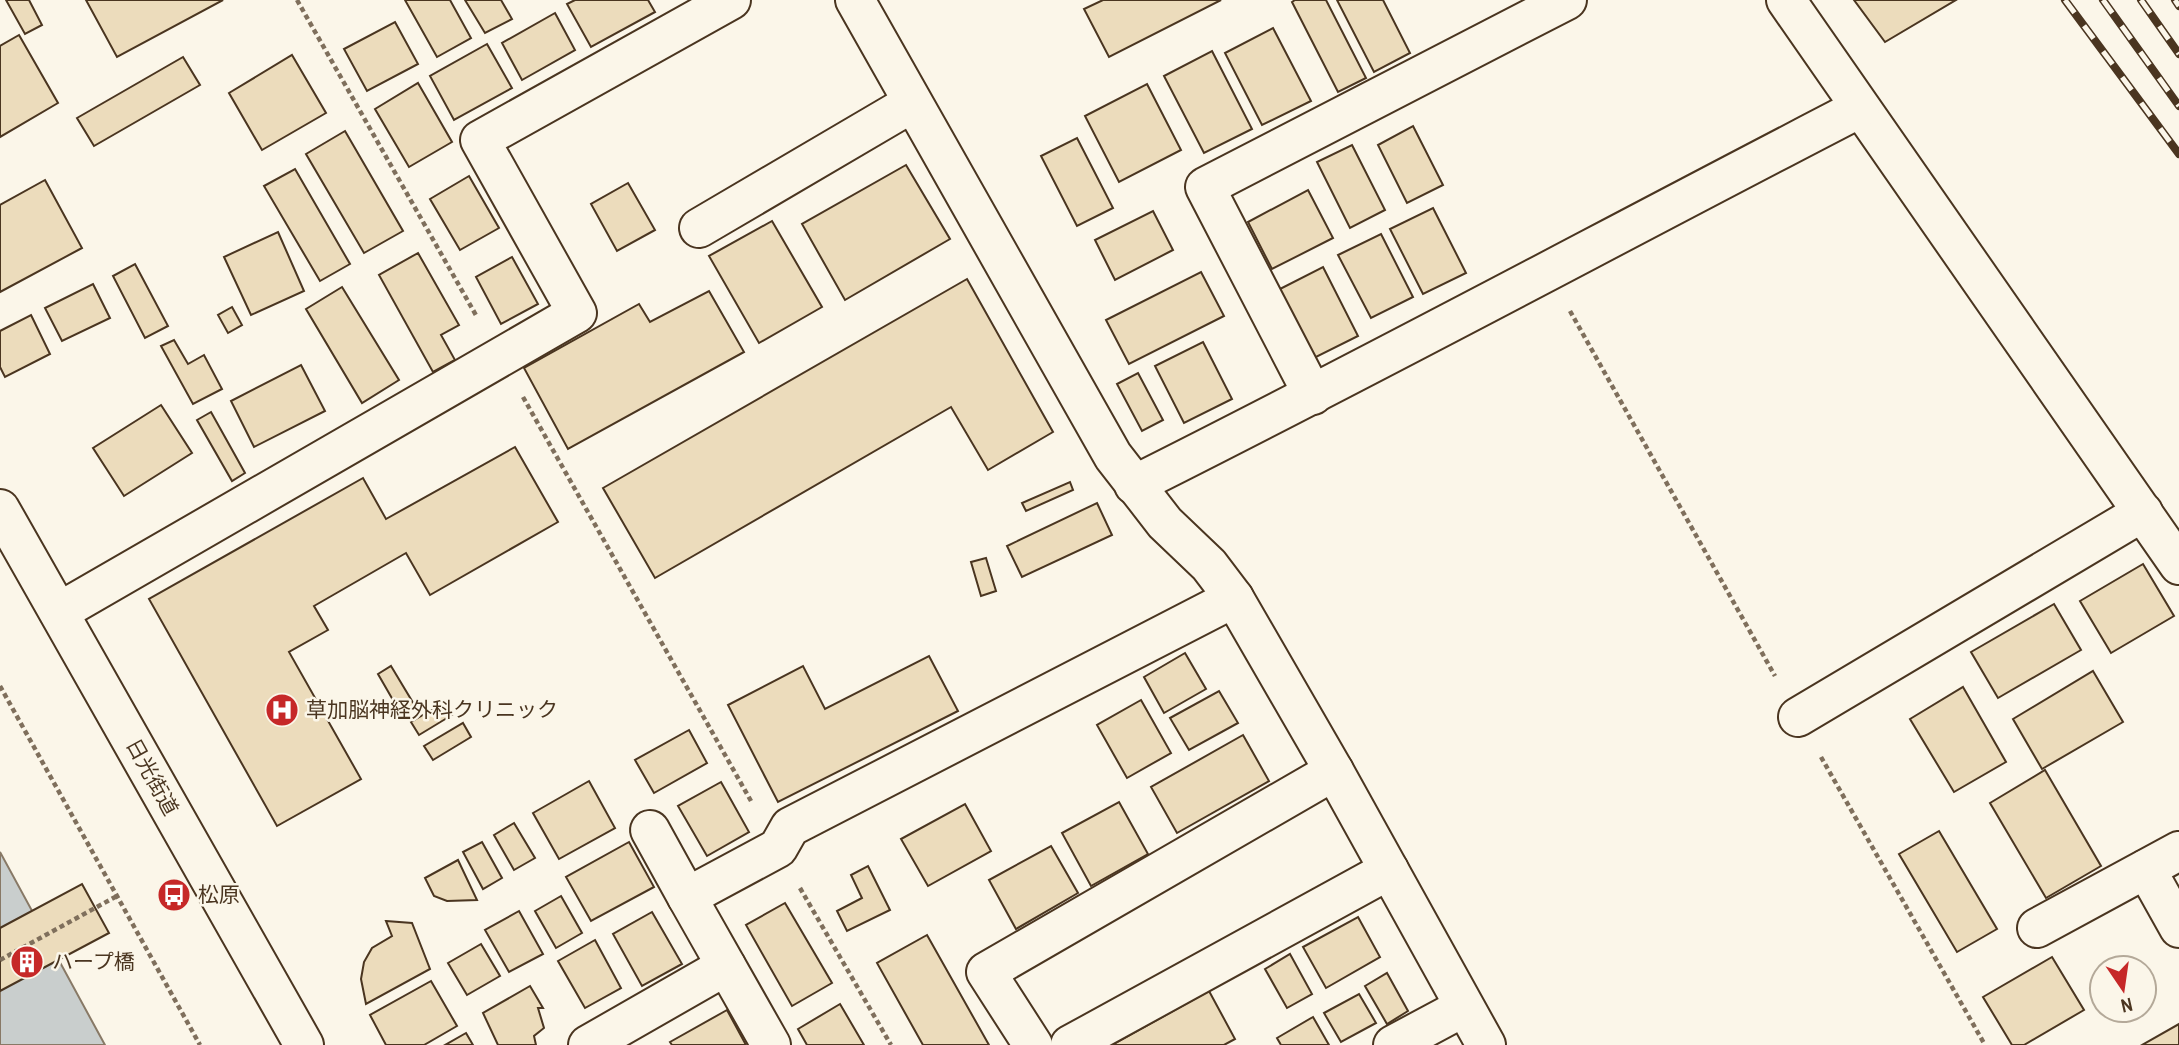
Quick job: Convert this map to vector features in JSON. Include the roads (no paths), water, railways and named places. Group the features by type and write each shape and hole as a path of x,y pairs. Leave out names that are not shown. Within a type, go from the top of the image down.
{"street":[{"path":"60,612 577,313 480,140 731,0"},
{"path":"855,0 1114,456 1165,523 1209,565 1234,598 1334,771 1486,1045"},
{"path":"1313,395 1205,187 1567,0"},
{"path":"1786,0 2179,565"},
{"path":"699,228 912,103"},
{"path":"1134,485 1313,395 1548,269 1860,108"},
{"name":"日光街道","path":"0,509 304,1045"},
{"path":"1798,717 2143,512"},
{"path":"687,897 778,848 790,827 1234,598"},
{"path":"1033,1045 985,972 1334,771"},
{"path":"650,830 771,1045"},
{"path":"2037,928 2179,851"},
{"path":"2146,869 2179,928"},
{"path":"1070,1045 1389,870"},
{"path":"588,1045 726,966"},
{"path":"1394,1045 1464,1007"}],"railway":[{"path":"2065,0 2179,154"},
{"path":"2103,0 2179,106"},
{"path":"2141,0 2179,54"},
{"path":"2175,0 2179,6"}],"place":[{"name":"草加脳神経外科クリニック","path":"282,710"},
{"name":"松原","path":"174,895"},
{"name":"ハープ橋","path":"27,962"}]}
